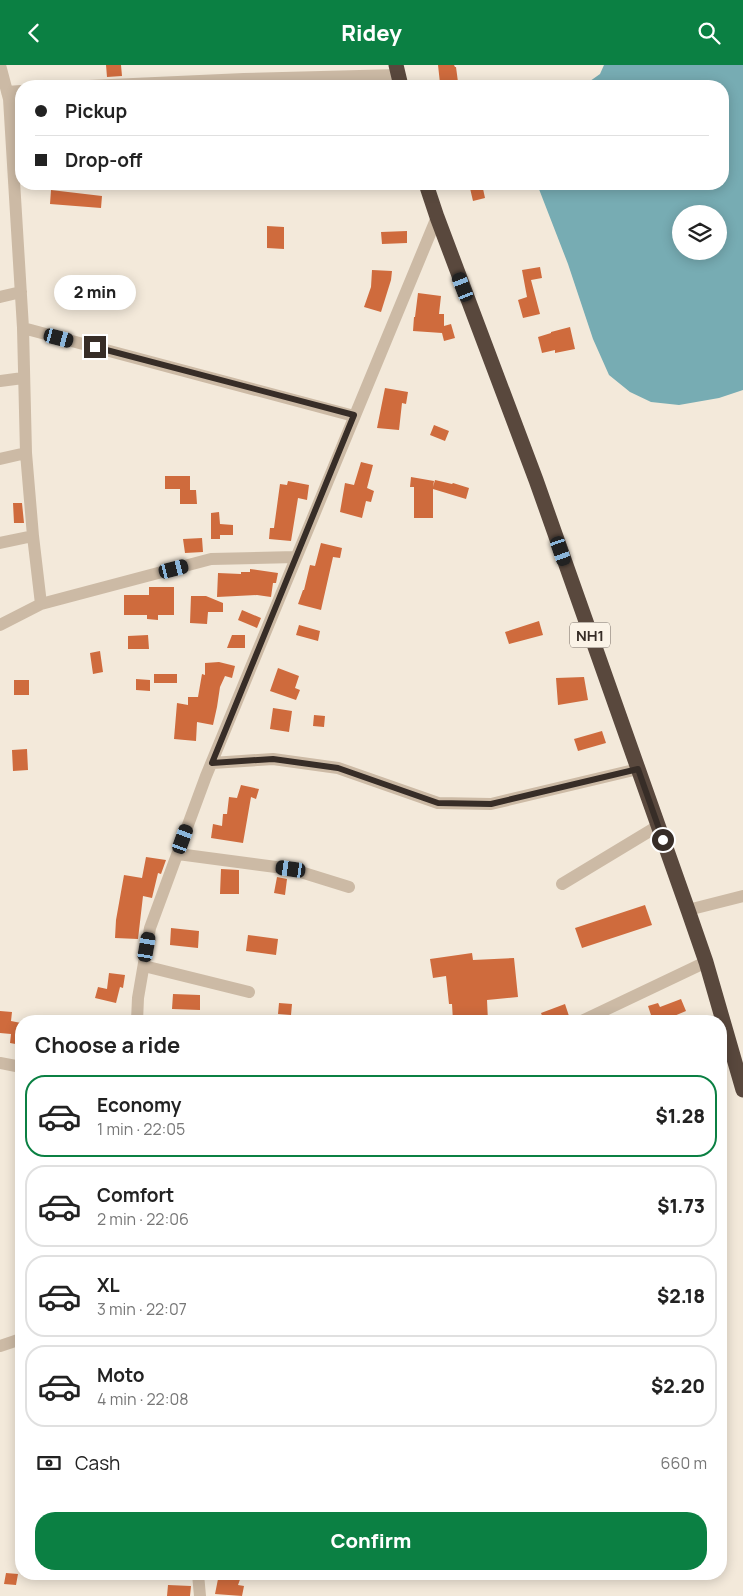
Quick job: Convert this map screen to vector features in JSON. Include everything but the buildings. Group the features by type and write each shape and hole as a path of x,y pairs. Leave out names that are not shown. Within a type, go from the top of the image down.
{"highway":[{"name":"NH1","path":"428,190 536,480 688,910 721,1015"},
{"name":"NH1","path":"727,1035 743,1090"}],"street":[{"path":"0,65 7,93 23,328 26,453 41,604"},
{"path":"222,80 398,75"},
{"path":"7,93 15,92"},
{"path":"137,1015 138,998 150,928 212,763 437,217"},
{"path":"0,297 20,292"},
{"path":"23,328 354,415"},
{"path":"0,381 23,378"},
{"path":"0,459 26,453"},
{"path":"0,543 33,536"},
{"path":"0,625 41,604 211,559 296,557"},
{"path":"212,763 273,759 338,768 438,803 491,804 638,769"},
{"path":"562,884 658,826"},
{"path":"178,854 291,869 349,887"},
{"path":"688,910 743,896"},
{"path":"595,1015 706,962"},
{"path":"144,966 249,992"},
{"path":"0,1063 15,1066"},
{"path":"0,1346 15,1341"},
{"path":"199,1580 200,1596"}],"water":[{"path":"604,65 743,65 743,390 719,398 679,405 651,402 630,392 609,375 593,339 568,264 539,190 729,190 729,80 592,80 600,74"}],"route":[{"path":"95,347 354,415 212,763 273,759 338,768 438,803 491,804 638,769 663,840"}]}
